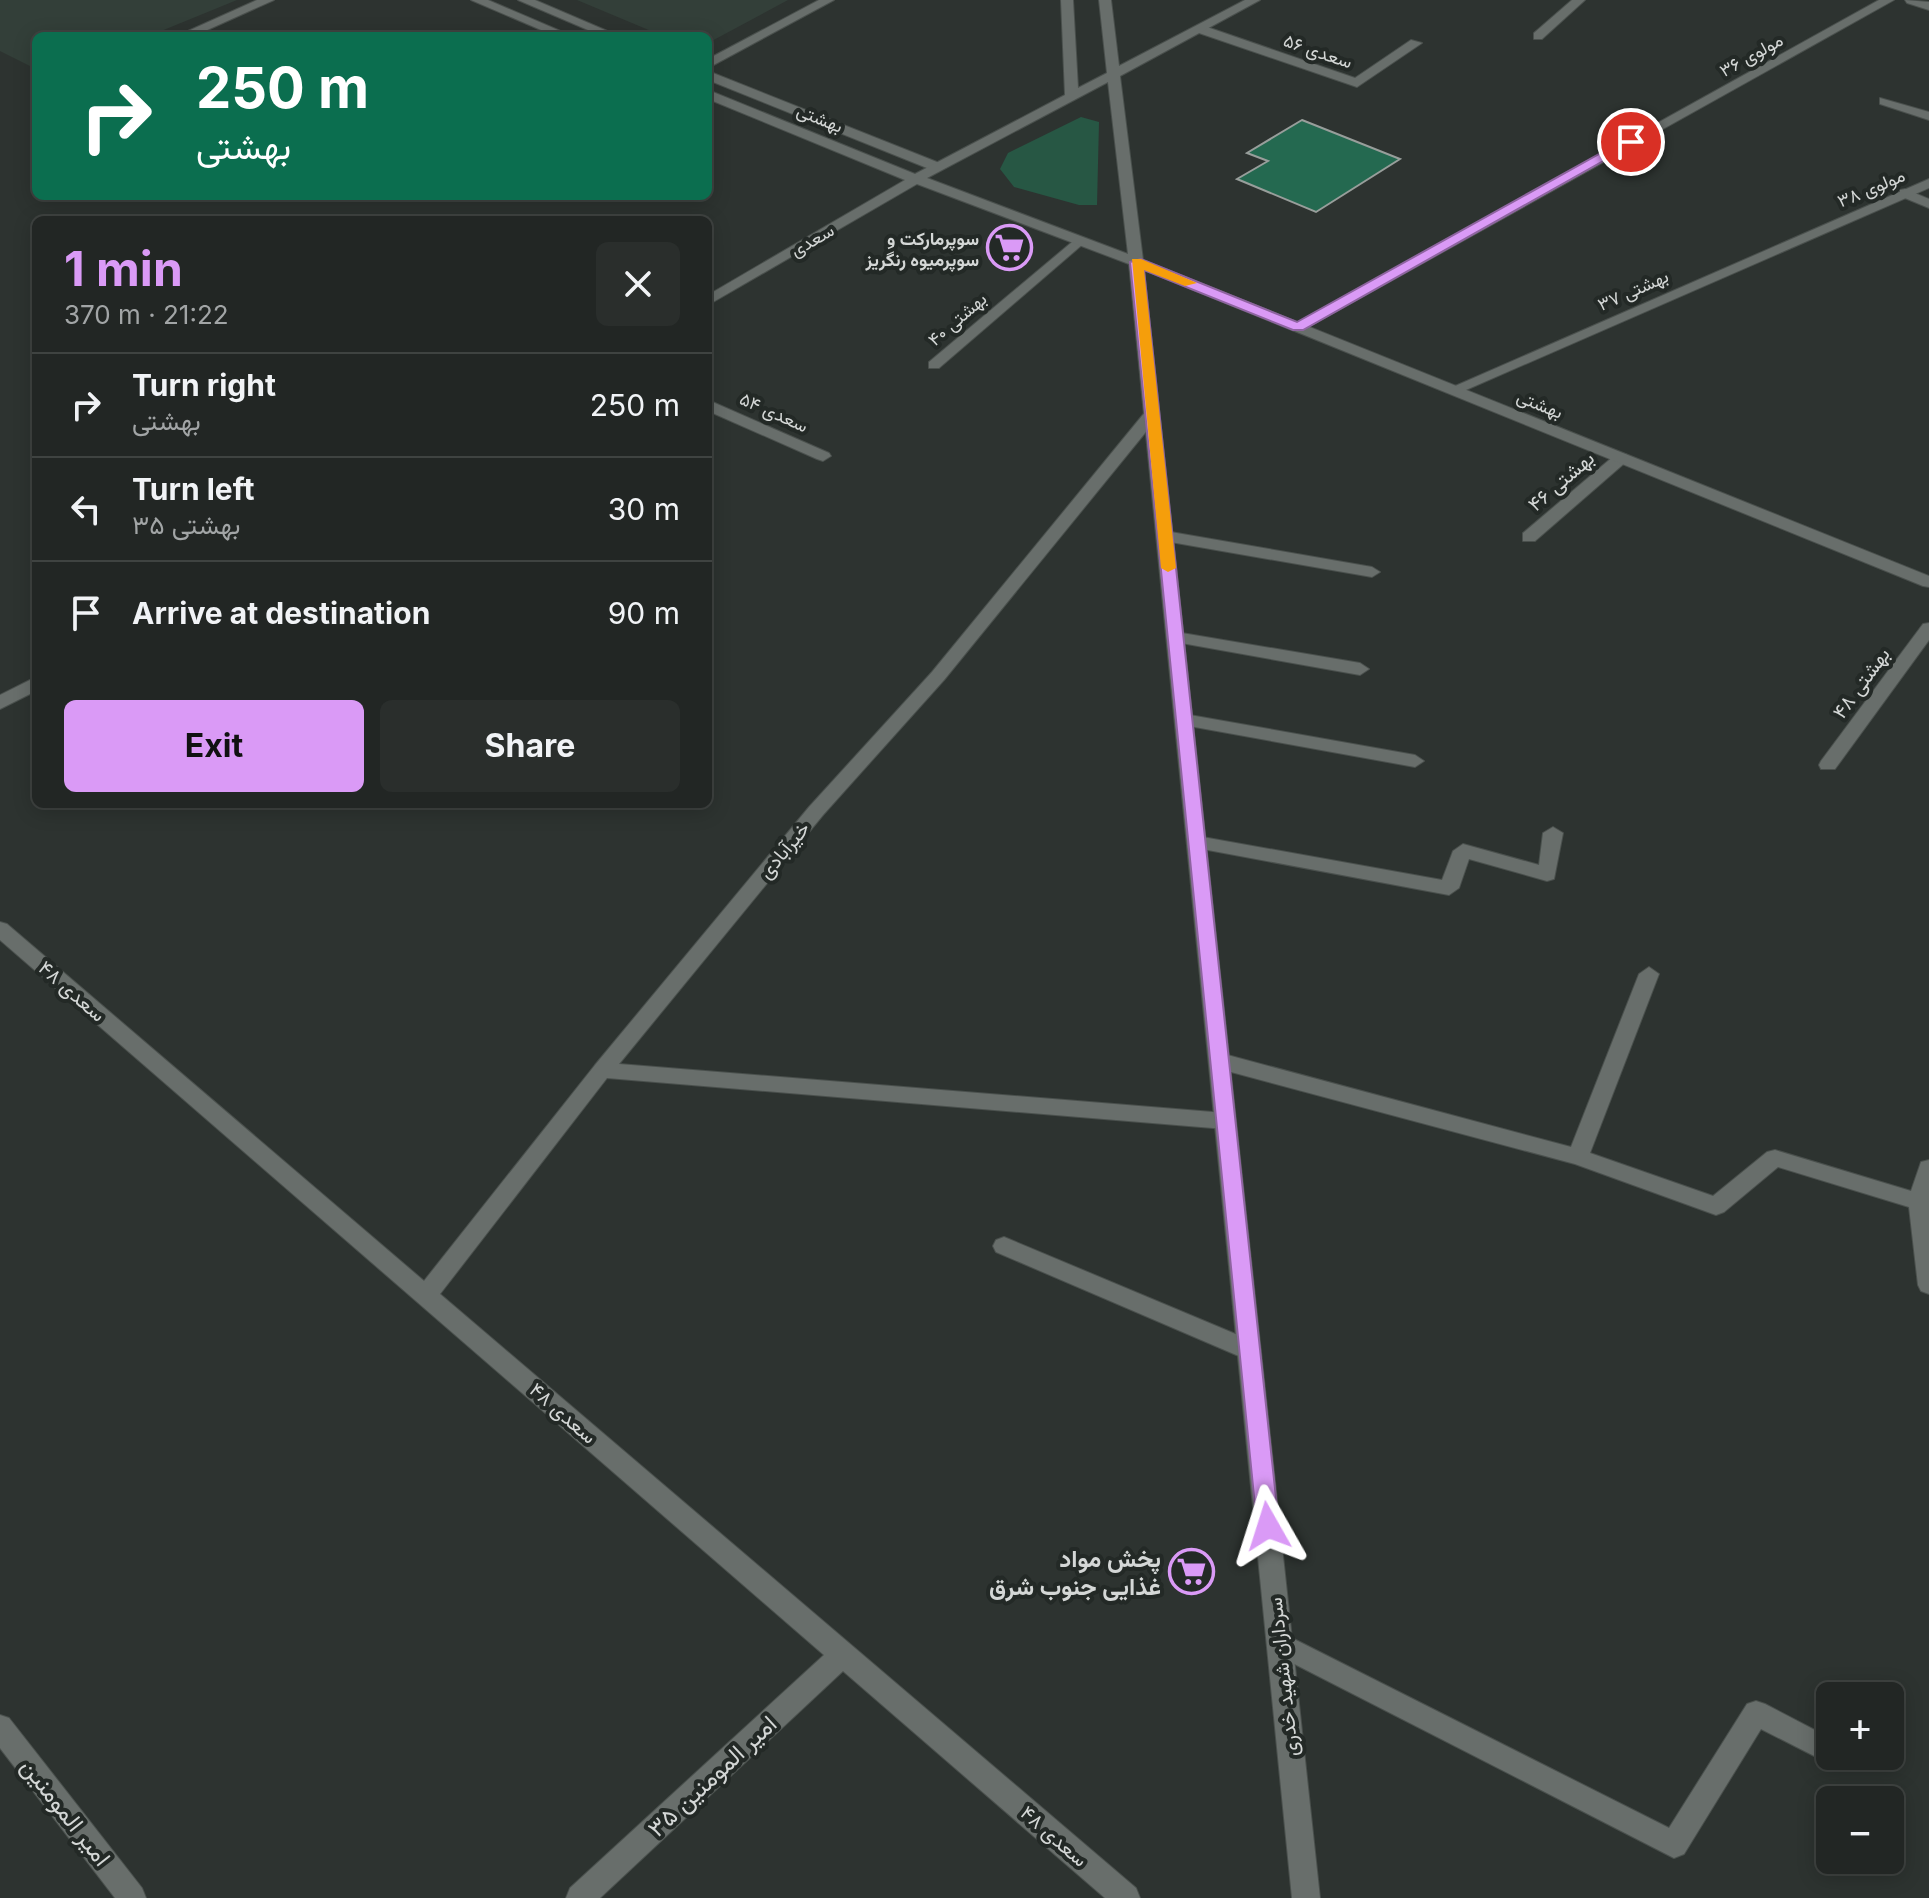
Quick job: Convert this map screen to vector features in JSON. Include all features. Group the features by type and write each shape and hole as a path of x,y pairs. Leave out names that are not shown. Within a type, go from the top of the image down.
{"street":[{"path":"192,32 268,0"},
{"path":"477,0 556,32"},
{"path":"524,0 603,32"},
{"path":"712,62 828,0"},
{"path":"1067,0 1072,98"},
{"name":"سرداران شهید خدری","path":"1105,0 1176,637 1306,1898"},
{"path":"1112,77 1254,0"},
{"path":"1538,36 1579,0"},
{"name":"مولوی ۳۶","path":"1298,327 1888,0"},
{"path":"1911,0 1929,6"},
{"name":"سعدی ۵۶","path":"1200,29 1357,83 1416,43"},
{"path":"712,77 937,167"},
{"name":"سعدی","path":"712,299 937,167 1112,77"},
{"name":"بهشتی","path":"712,96 916,179 1136,262 1929,582"},
{"path":"1885,101 1929,116"},
{"name":"مولوی ۳۸","path":"1827,227 1929,183"},
{"path":"1905,193 1929,204"},
{"name":"بهشتی ۳۷","path":"1454,390 1827,227"},
{"name":"بهشتی ۴۰","path":"934,365 1078,241"},
{"name":"سعدی ۵۴","path":"712,407 823,456"},
{"name":"خیرآبادی","path":"426,1295 602,1070 816,811 938,676 1152,414"},
{"name":"بهشتی ۴۶","path":"1529,537 1621,458"},
{"path":"1165,536 1372,572"},
{"name":"بهشتی ۴۸","path":"1828,765 1929,628"},
{"path":"1176,637 1360,669"},
{"path":"0,703 32,685"},
{"path":"1184,720 1415,761"},
{"path":"1197,842 1449,888 1463,851 1547,874 1553,833"},
{"name":"سعدی ۴۸","path":"0,929 1126,1898"},
{"path":"1578,1157 1649,974"},
{"path":"1220,1061 1578,1157 1716,1206 1775,1158 1924,1203"},
{"path":"602,1070 1225,1121"},
{"path":"1929,1168 1924,1203 1929,1285"},
{"path":"1004,1246 1249,1350"},
{"path":"1280,1644 1674,1845 1756,1713 1816,1745"},
{"name":"امیر المومنین ۳۵","path":"580,1898 843,1654"},
{"name":"امیر المومنین","path":"0,1727 132,1898"}],"shaded area":[{"path":"0,0 237,0 159,32 32,32 32,67 0,51"},
{"path":"577,0 788,0 712,41 712,32 653,32"}],"green space":[{"path":"1081,117 1099,122 1097,205 1079,205 1014,187 1000,169 1008,153"}],"building":[{"path":"1302,120 1400,159 1316,212 1237,179 1268,161 1247,153"}],"slow traffic":[{"path":"1168,568 1136,262 1190,283"}],"place":[{"name":"سوپرمارکت و سوپرمیوه رنگریز","path":"1010,248"},
{"name":"پخش مواد غذایی جنوب شرق","path":"1192,1572"}],"route":[{"path":"1268,1526 1136,262 1298,327 1631,142"}]}
